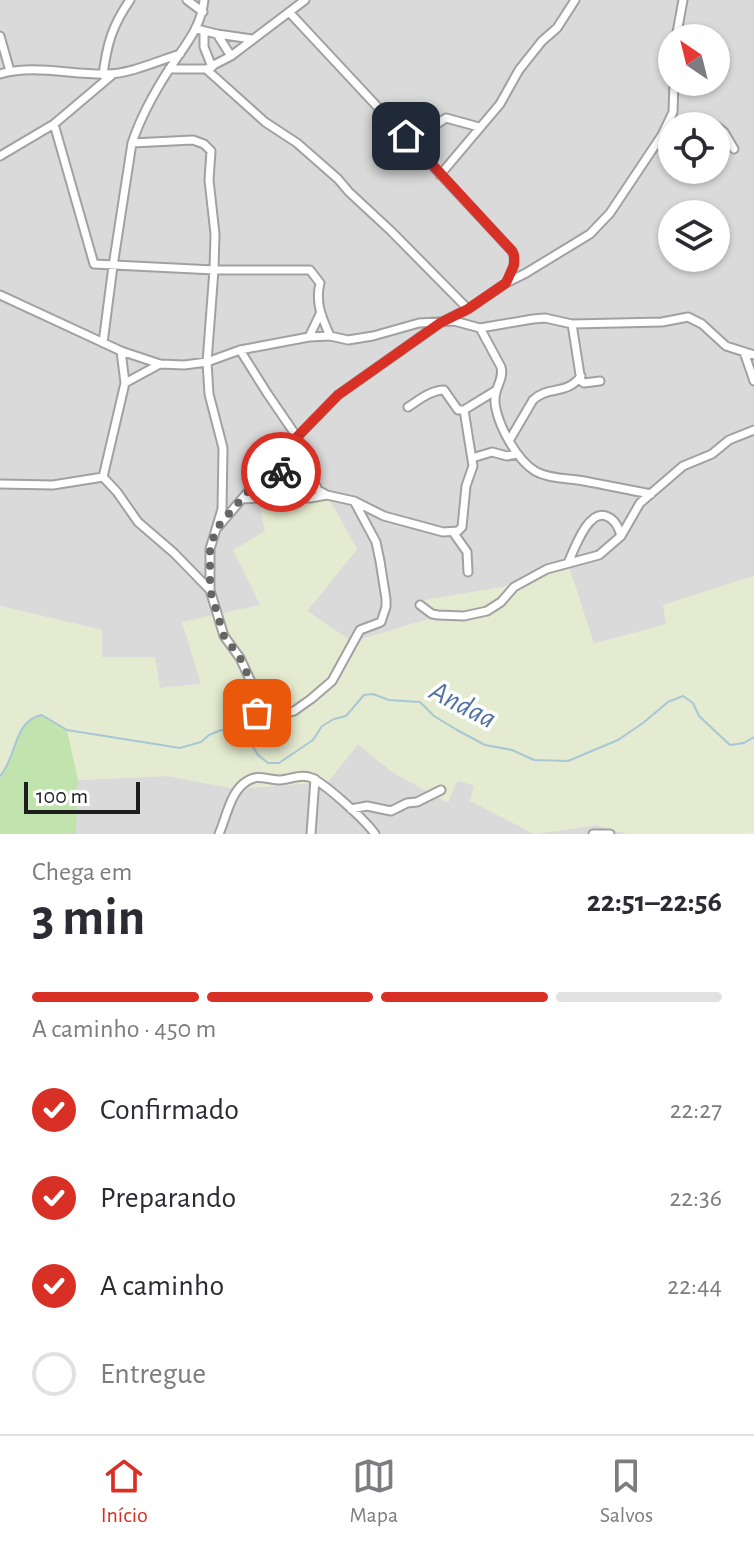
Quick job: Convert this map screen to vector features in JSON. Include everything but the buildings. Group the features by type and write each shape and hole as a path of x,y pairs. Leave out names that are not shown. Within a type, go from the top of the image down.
{"street":[{"path":"103,75 109,37 130,0"},
{"path":"187,0 203,12"},
{"path":"204,0 201,30 209,68 265,122 297,143 338,179 468,309"},
{"path":"169,69 209,68 231,56 292,6 305,0"},
{"path":"440,175 500,104 519,70 557,28 575,0"},
{"path":"679,24 683,0"},
{"path":"292,6 440,175 512,251 514,265 506,283"},
{"path":"201,30 252,39"},
{"path":"103,343 132,143 139,123 169,69 201,30"},
{"path":"217,34 231,56"},
{"path":"0,36 10,71"},
{"path":"0,74 10,71 68,71 114,74 180,54"},
{"path":"0,156 54,124 114,74"},
{"path":"406,136 428,130 446,118 479,127"},
{"path":"54,124 91,261 96,266 310,270 320,283 317,295 320,314 330,336"},
{"path":"132,143 193,140 211,151 209,180 215,234 207,362 209,394 223,448 222,509 210,549 210,590 224,636 240,658 258,699 257,713 294,711 311,699 332,681 357,634 363,628 381,622 386,599 376,542 354,501"},
{"path":"297,437 338,395 440,323 590,234 610,213 658,141"},
{"path":"730,142 734,149"},
{"path":"514,265 526,273"},
{"path":"0,295 121,351 160,364 207,362 240,350 309,337 330,336 348,340 419,323 454,321 480,328 545,318 572,324 662,322 688,317 702,324 726,346 754,355"},
{"path":"309,337 320,314"},
{"path":"572,324 584,383 600,381"},
{"path":"480,328 503,371 495,391 496,412 517,454 536,472 547,476 651,494"},
{"path":"404,329 413,343"},
{"path":"240,350 297,437 318,490 354,501 384,516 443,532 453,532 462,527 466,486 473,466 464,410"},
{"path":"103,477 125,383 121,351"},
{"path":"744,352 754,381"},
{"path":"125,383 160,364"},
{"path":"509,441 538,395 570,387 581,376"},
{"path":"408,407 439,389 447,393 458,410 464,410 495,391"},
{"path":"420,605 438,615 464,616 487,611 495,608 525,580 547,569 599,555 621,536 640,503 683,466 712,454 729,440 754,430"},
{"path":"472,458 492,452 517,454"},
{"path":"216,529 269,470 311,476"},
{"path":"0,484 53,485 103,477"},
{"path":"103,477 138,522 210,590"},
{"path":"242,499 327,495"},
{"path":"568,563 587,525 597,516 602,514 615,522 621,536"},
{"path":"453,532 467,552 468,572"},
{"path":"219,834 233,796 245,781 260,776 276,780 305,776 315,779 375,834"},
{"path":"311,834 315,779"},
{"path":"351,809 367,806 391,811 441,790"},
{"path":"593,834 610,834"}],"shaded area":[{"path":"0,0 754,0 754,576 664,605 667,624 593,644 567,563 503,587 426,600 429,619 352,642 307,611 357,549 265,531 261,605 201,684 160,688 102,657 102,630 0,606"},
{"path":"358,744 392,772 448,802 457,781 474,785 534,834 75,834 78,780 167,776 237,789"},
{"path":"597,825 627,834 534,834"}],"green space":[{"path":"327,495 357,549 307,611 353,642 429,619 425,600 503,587 568,563 594,644 666,624 663,605 754,576 754,832 627,834 597,825 534,834 470,801 474,785 457,781 448,803 392,772 358,744 328,782 237,789 167,776 78,780 67,730 42,715 0,776 0,606 102,630 102,657 155,657 160,688 201,684 182,622 260,605 233,550 265,531 260,507"},
{"path":"42,715 67,730 78,780 76,834 0,834 0,776 20,732 33,718"}],"waterway":[{"name":"Andaa","path":"0,776 20,732 33,718 42,715 67,730 180,748 201,742 221,730 238,732 268,763 279,763 313,740 322,726 346,716 364,695 373,694 389,700 420,702 434,716 485,745 512,750 534,760 568,761 618,740 668,702 683,696 730,745 744,743 754,737"}],"way so far":[{"path":"257,713 258,699 240,658 224,636 210,590 210,549 216,529 257,481 269,470 281,472"}],"route":[{"path":"281,472 311,476 297,437 338,395 440,323 468,309 506,283 514,265 512,251 406,136"}]}
